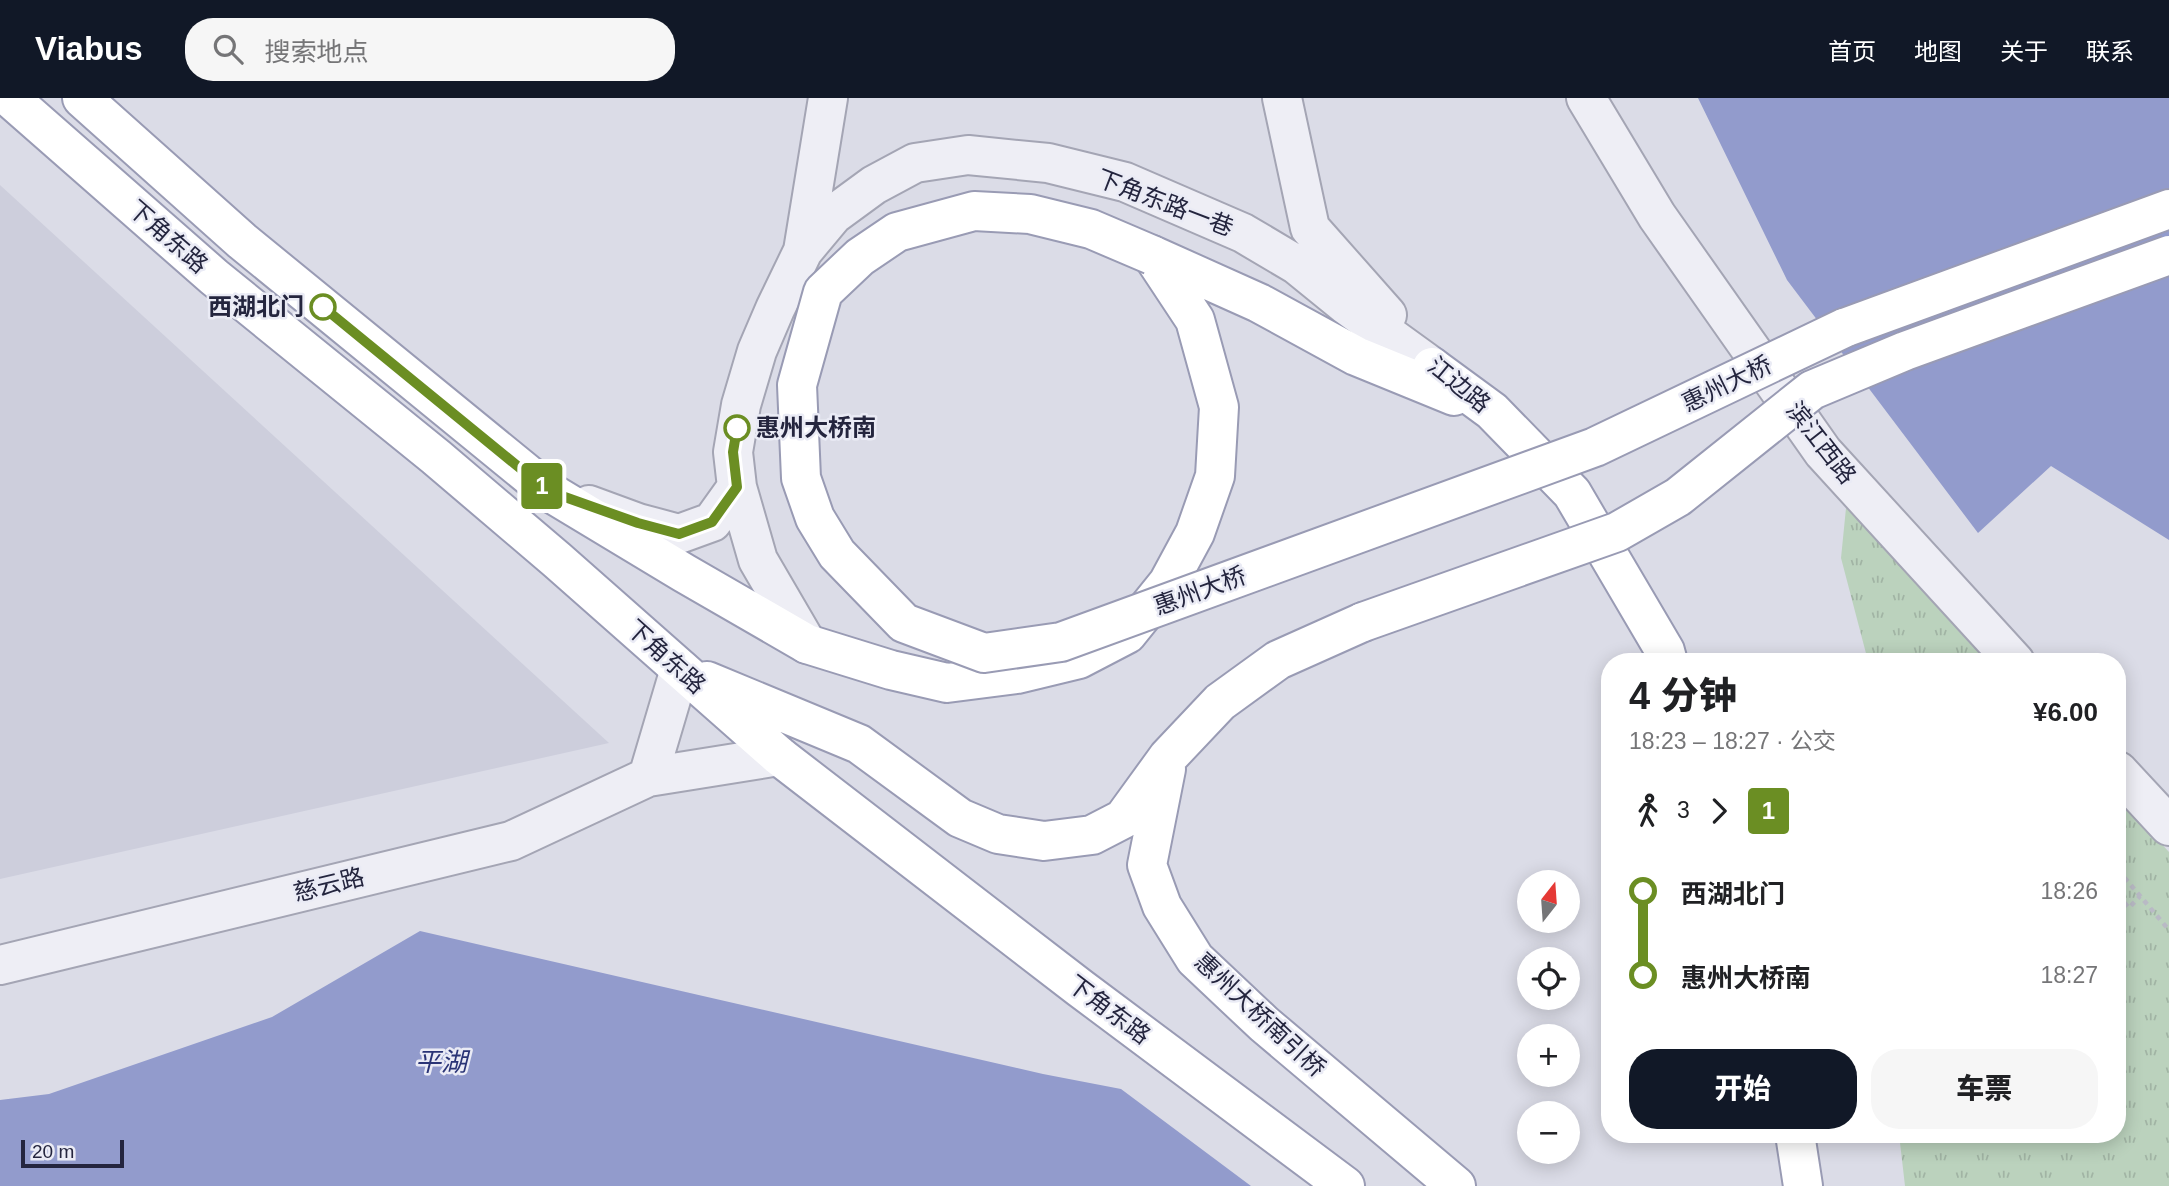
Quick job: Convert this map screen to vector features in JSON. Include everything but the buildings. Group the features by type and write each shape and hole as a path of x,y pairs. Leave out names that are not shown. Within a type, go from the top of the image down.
{"main road":[{"name":"下角东路","path":"10,98 214,277 436,457 557,560 779,756 1091,996 1345,1186"},
{"name":"下角东路","path":"82,98 242,241 548,491 807,644 891,670 947,682 1017,674 1079,659 1127,634 1168,583 1195,533 1215,477 1219,407 1195,320 1152,255"},
{"name":"惠州大桥","path":"1492,411 1356,356 1259,303 1091,229 1030,214 974,211 897,232 860,257 822,292 797,385 801,478 815,518 837,554 904,623 984,653 1061,642 1595,447 1844,328 2169,209"},
{"name":"惠州大桥","path":"1168,757 1220,702 1278,660 1363,622 1617,532 1678,497 1812,390 1905,351 2169,255"},
{"name":"江边路","path":"1432,367 1492,411 1572,493 1666,653"},
{"path":"680,669 859,744 960,818 998,834 1044,841 1092,835 1122,819 1168,757"},
{"name":"惠州大桥南引桥","path":"1168,757 1147,865 1163,906 1195,959 1275,1033 1455,1186"},
{"path":"1796,1143 1803,1186"}],"street":[{"path":"803,251 828,98"},
{"name":"江边路","path":"1282,98 1310,228 1432,367"},
{"name":"滨江西路","path":"1586,98 1657,216 1823,452 2007,653"},
{"name":"下角东路一巷","path":"807,644 758,560 737,487 733,452 741,405 757,351 803,251 833,215 874,185 915,163 968,155 1048,163 1125,182 1243,233 1297,265 1345,304 1432,367"},
{"path":"548,491 638,523 679,534 712,522 737,487"},
{"path":"648,777 680,669"},
{"name":"慈云路","path":"0,965 511,841 648,777 779,756"},
{"path":"2126,780 2169,826"}],"path":[{"path":"2126,879 2169,930"},
{"path":"2126,904 2129,908 2140,895"}],"shaded area":[{"path":"0,185 609,743 0,879"}],"green space":[{"path":"1846,508 1985,653 1866,653 1841,558"},
{"path":"2126,806 2169,852 2169,1186 1905,1186 1900,1143 2126,1143"}],"water":[{"path":"1698,98 2169,98 2169,540 2051,466 1978,533 1787,280"},
{"name":"平湖","path":"420,931 1043,1074 1121,1089 1251,1186 0,1186 0,1100 49,1094 272,1017"}],"bus line":[{"name":"1","path":"323,307 548,491 638,523 679,534 712,522 737,487 733,452 737,428"}],"place":[{"name":"西湖北门","path":"323,307"},
{"name":"惠州大桥南","path":"737,428"}]}
